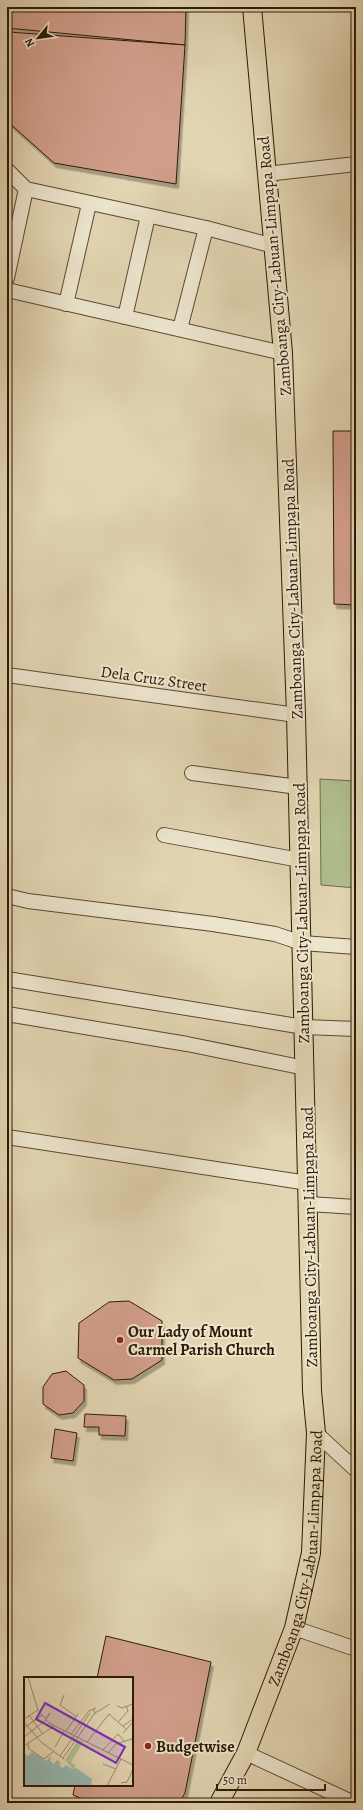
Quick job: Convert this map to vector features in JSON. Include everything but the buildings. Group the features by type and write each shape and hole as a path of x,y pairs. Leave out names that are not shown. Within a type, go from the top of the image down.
{"main road":[{"name":"Zamboanga City-Labuan-Limpapa Road","path":"220,1803 246,1753 294,1628 310,1553 316,1433 312,1391 309,1204 296,715 283,353 252,7"}],"street":[{"path":"266,174 356,164"},
{"path":"7,170 26,190 206,228 274,246"},
{"path":"7,278 26,190"},
{"path":"66,304 89,204"},
{"path":"125,317 148,216"},
{"path":"180,329 206,228"},
{"path":"7,290 283,353"},
{"name":"Dela Cruz Street","path":"7,675 296,715"},
{"path":"192,773 298,787"},
{"path":"164,835 300,860"},
{"path":"7,896 44,903 213,924 275,934 302,943 356,947"},
{"path":"7,979 304,1027 356,1029"},
{"path":"7,1014 187,1044 305,1068"},
{"path":"7,1136 308,1183"},
{"path":"309,1204 356,1207"},
{"path":"316,1433 356,1470"},
{"path":"294,1628 356,1649"},
{"path":"246,1753 354,1803"}],"green space":[{"path":"320,779 356,781 356,888 321,885"}],"place":[{"name":"Our Lady of Mount Carmel Parish Church","path":"120,1340"},
{"name":"Budgetwise","path":"148,1746"}]}
